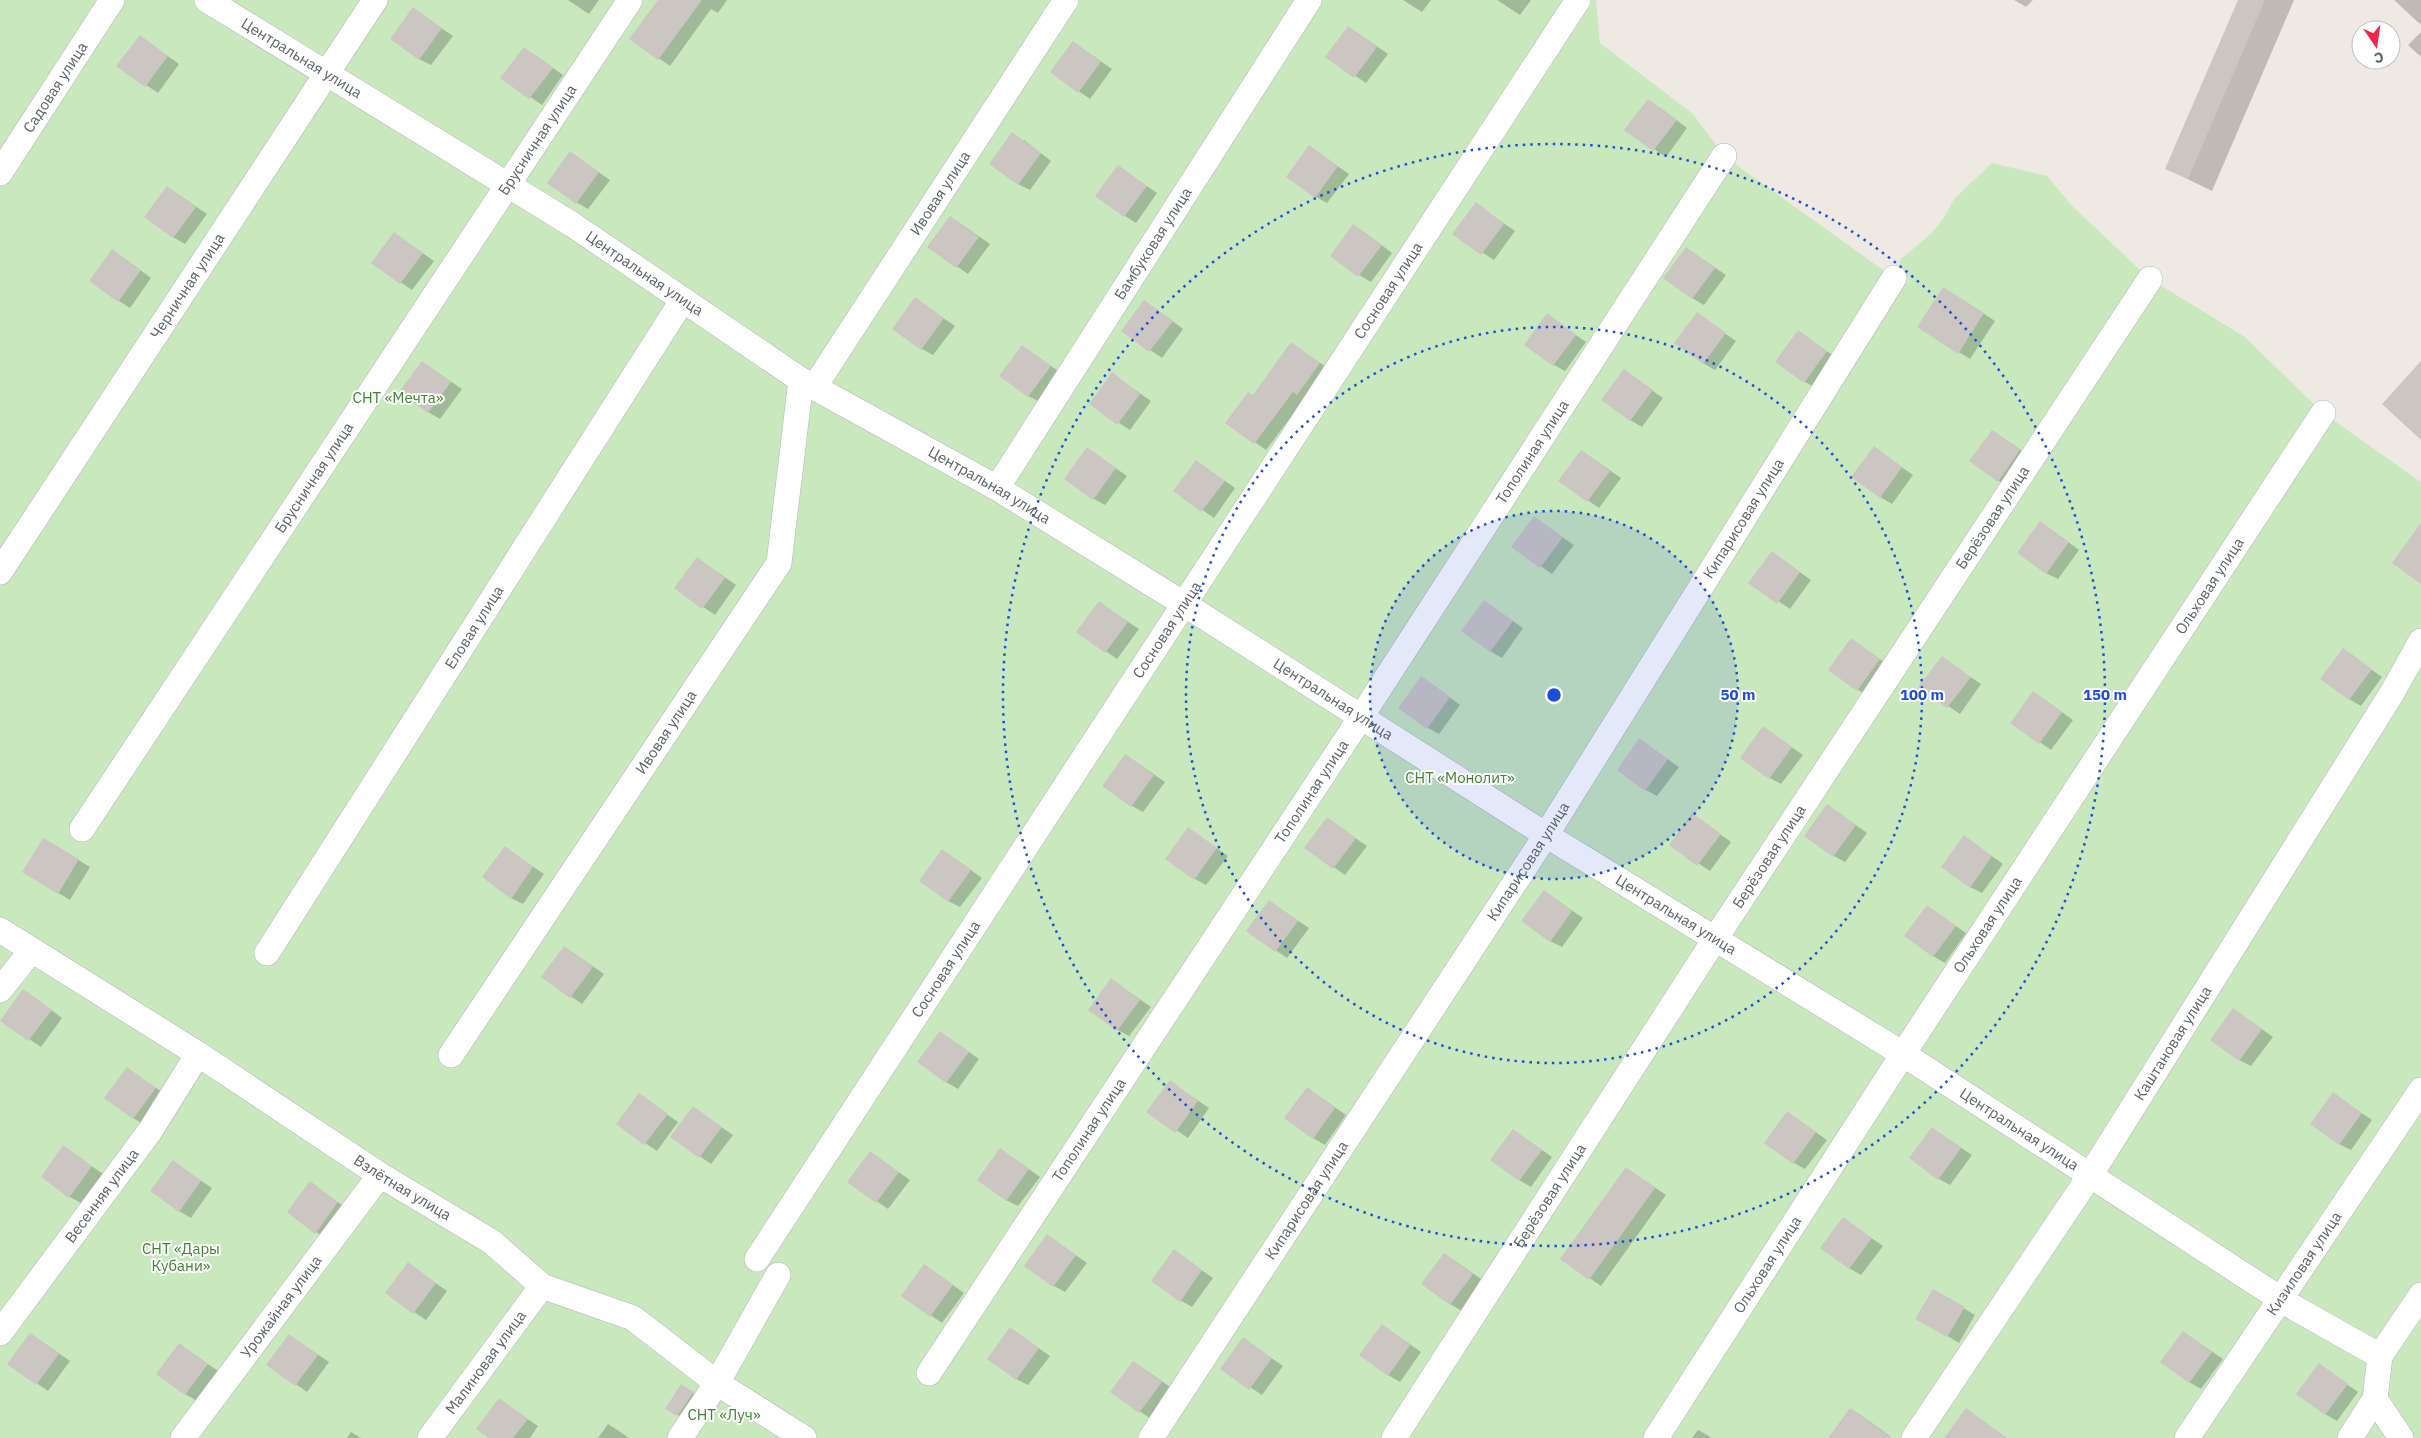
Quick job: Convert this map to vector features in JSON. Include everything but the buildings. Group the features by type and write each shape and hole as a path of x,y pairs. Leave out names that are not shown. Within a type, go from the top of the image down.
{"street":[{"name":"Садовая улица","path":"0,173 112,0"},
{"name":"Центральная улица","path":"206,0 573,226 682,301 808,383 996,488 1184,604 1546,835 1903,1054 2281,1298 2380,1356"},
{"name":"Черничная улица","path":"0,572 375,0"},
{"name":"Брусничная улица","path":"82,829 630,0"},
{"name":"Ивовая улица","path":"451,1055 779,563 808,383 1066,0"},
{"name":"Бамбуковая улица","path":"996,488 1309,0"},
{"name":"Сосновая улица","path":"757,1259 1578,0"},
{"name":"Тополиная улица","path":"929,1373 1361,717 1724,156"},
{"name":"Кипарисовая улица","path":"1151,1438 1546,835 1894,278"},
{"name":"Берёзовая улица","path":"1394,1438 1715,939 2150,279"},
{"name":"Еловая улица","path":"267,953 682,301"},
{"name":"Ольховая улица","path":"1656,1438 1903,1054 2323,413"},
{"name":"Каштановая улица","path":"1914,1438 2091,1174 2392,693 2421,641"},
{"name":"Взлётная улица","path":"0,930 198,1054 380,1175 492,1242 542,1286 633,1318 717,1383 804,1438"},
{"path":"0,990 32,950"},
{"name":"Весенняя улица","path":"0,1333 150,1131 198,1054"},
{"name":"Кизиловая улица","path":"2187,1438 2421,1090"},
{"name":"Урожайная улица","path":"183,1438 380,1175"},
{"path":"680,1438 717,1383 778,1275"},
{"name":"Малиновая улица","path":"430,1438 542,1286"},
{"path":"2350,1438 2375,1399 2380,1356 2421,1295"},
{"path":"2375,1399 2401,1438"}],"green space":[{"name":"СНТ «Монолит»","path":"0,0 1596,0 1600,43 1693,114 1724,156 1894,278 1901,259 1932,233 1945,216 1954,199 1992,163 2047,176 2072,206 2150,279 2245,337 2323,413 2421,482 2421,1438 0,1438"}],"park label":[{"name":"СНТ «Мечта»","path":"398,398"},
{"name":"СНТ «Дары Кубани»","path":"181,1258"},
{"name":"СНТ «Луч»","path":"724,1415"}]}
